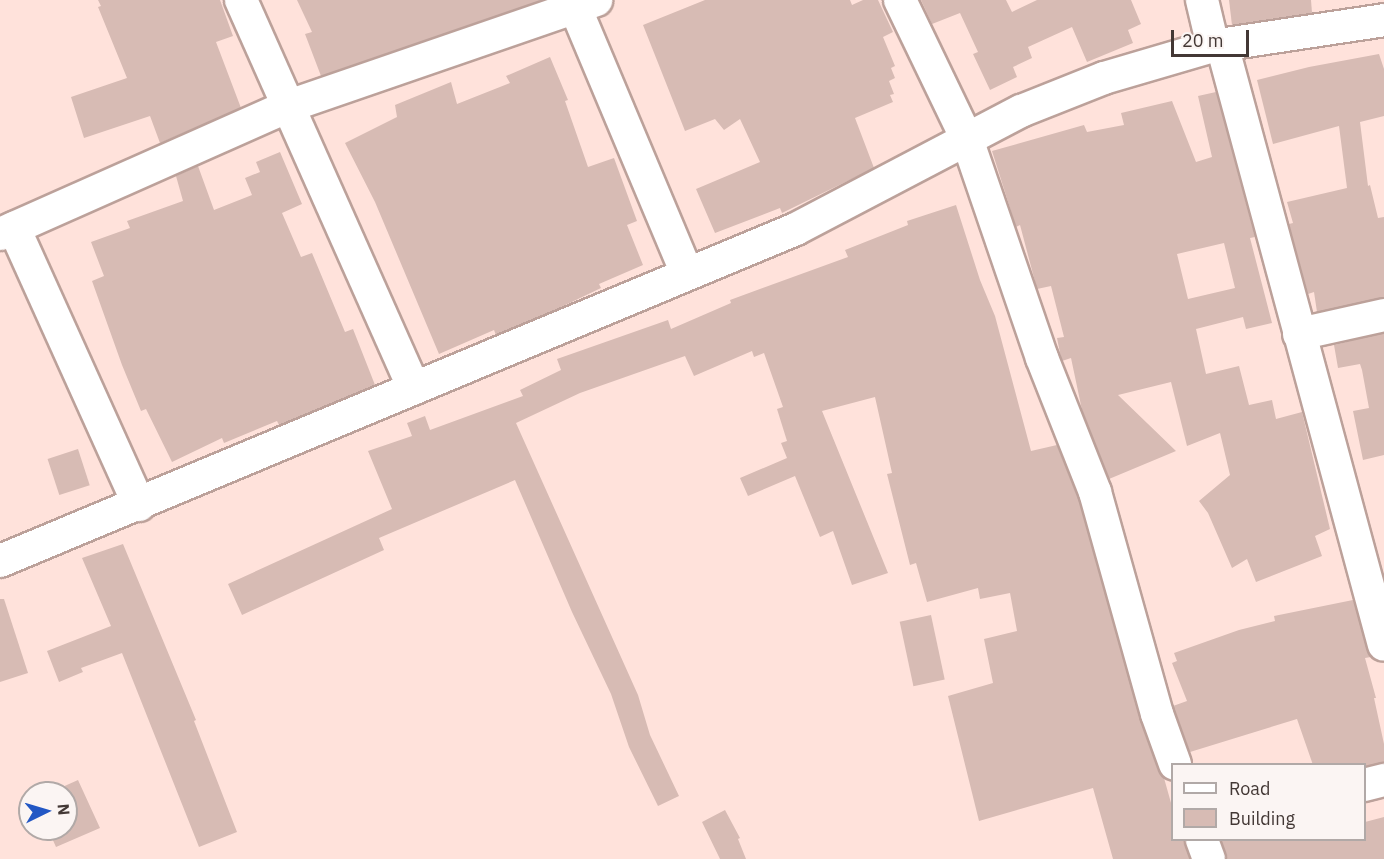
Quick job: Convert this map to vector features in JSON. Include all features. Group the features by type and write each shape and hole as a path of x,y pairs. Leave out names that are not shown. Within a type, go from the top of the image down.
{"street":[{"path":"241,0 414,388"},
{"path":"900,0 967,139 1042,358 1095,492 1157,714 1174,763"},
{"path":"1203,0 1299,334 1372,558 1384,645"},
{"path":"138,505 7,231 288,106 581,3 687,273"},
{"path":"0,561 796,229 1021,111 1104,78 1217,46 1384,20"},
{"path":"1299,334 1384,315"},
{"path":"1366,785 1384,780"},
{"path":"1202,841 1209,859"}],"building":[{"path":"98,0 220,0 233,36 216,42 241,108 160,143 150,116 84,138 71,97 127,78 98,7 101,6"},
{"path":"297,0 539,1 321,76 305,34 312,32"},
{"path":"705,0 850,0 852,5 863,0 878,0 893,32 883,37 895,66 891,68 895,78 889,81 894,94 890,95 893,102 855,118 874,168 782,213 780,208 715,233 696,189 760,162 740,119 724,130 715,119 685,131 643,25"},
{"path":"921,0 1006,0 1012,12 1037,0 1131,0 1141,24 1128,30 1133,43 1087,62 1072,27 1028,47 1032,58 1013,67 1017,77 990,90 973,54 978,52 960,13 932,24"},
{"path":"1229,0 1311,0 1312,13 1232,25"},
{"path":"1379,54 1384,69 1384,116 1360,122 1368,186 1370,185 1378,218 1384,217 1384,298 1317,312 1314,292 1308,294 1289,224 1293,223 1287,202 1347,188 1339,126 1273,144 1257,80 1309,67"},
{"path":"550,57 568,100 565,101 588,167 614,158 637,221 627,225 643,265 599,284 601,288 553,311 496,335 494,330 439,354 375,202 345,143 397,117 395,105 451,82 457,104 510,83 506,76"},
{"path":"1216,92 1255,237 1250,238 1272,323 1246,329 1243,317 1196,329 1206,374 1239,366 1249,405 1272,400 1276,419 1302,412 1330,529 1315,536 1322,556 1256,582 1247,559 1232,568 1208,513 1199,501 1230,475 1220,433 1187,446 1171,382 1118,395 1176,451 1109,479 1082,410 1071,358 1062,361 1061,358 1057,338 1064,337 1051,286 1037,289 1020,225 1016,227 992,151 1084,125 1087,132 1124,125 1121,113 1172,101 1196,162 1212,157 1198,96","holes":["1224,243 1235,288 1188,299 1177,254"]},
{"path":"280,152 302,204 282,213 301,257 312,253 345,332 353,329 375,385 279,425 277,421 224,443 222,438 172,462 146,409 141,411 122,365 92,281 104,276 91,242 130,228 127,221 183,201 176,176 198,166 214,210 252,195 245,178 260,172 256,162"},
{"path":"956,205 980,280 995,316 1031,451 1057,445 1078,498 1140,719 1158,770 1164,778 1171,803 1171,841 1184,841 1190,859 1113,859 1093,788 979,821 948,696 993,683 984,639 1017,631 1010,593 980,599 978,588 927,602 916,563 910,565 887,474 892,473 875,397 822,411 888,573 852,585 833,531 820,537 795,476 748,496 740,478 787,458 781,443 787,441 777,409 783,407 764,353 754,357 752,351 694,376 685,356 580,393 516,423 638,695 650,735 679,796 658,806 629,747 611,694 572,612 515,480 379,538 384,550 242,615 228,584 392,509 368,451 412,436 407,423 425,416 430,430 523,396 520,390 561,370 557,359 668,320 671,329 731,303 730,300 848,257 845,250 908,225 907,221"},
{"path":"1384,333 1384,455 1363,460 1353,411 1369,408 1362,370 1360,364 1338,368 1334,345"},
{"path":"78,449 90,485 59,495 48,459"},
{"path":"123,544 196,720 194,721 237,832 199,847 122,653 81,668 83,672 59,682 47,651 111,626 82,558"},
{"path":"0,599 4,599 28,673 0,682"},
{"path":"1353,600 1371,657 1365,658 1376,698 1374,698 1384,744 1384,763 1366,766 1366,763 1312,763 1297,719 1190,752 1173,706 1187,701 1172,663 1177,661 1174,653 1239,630 1275,621 1274,616"},
{"path":"931,615 945,680 913,686 900,622"},
{"path":"78,780 100,828 78,838 78,781 76,781"},
{"path":"725,810 740,838 738,839 746,859 720,859 702,822"},
{"path":"1384,817 1384,859 1227,859 1221,841 1366,841 1366,822"},
{"path":"53,841 70,841 56,847"}]}
